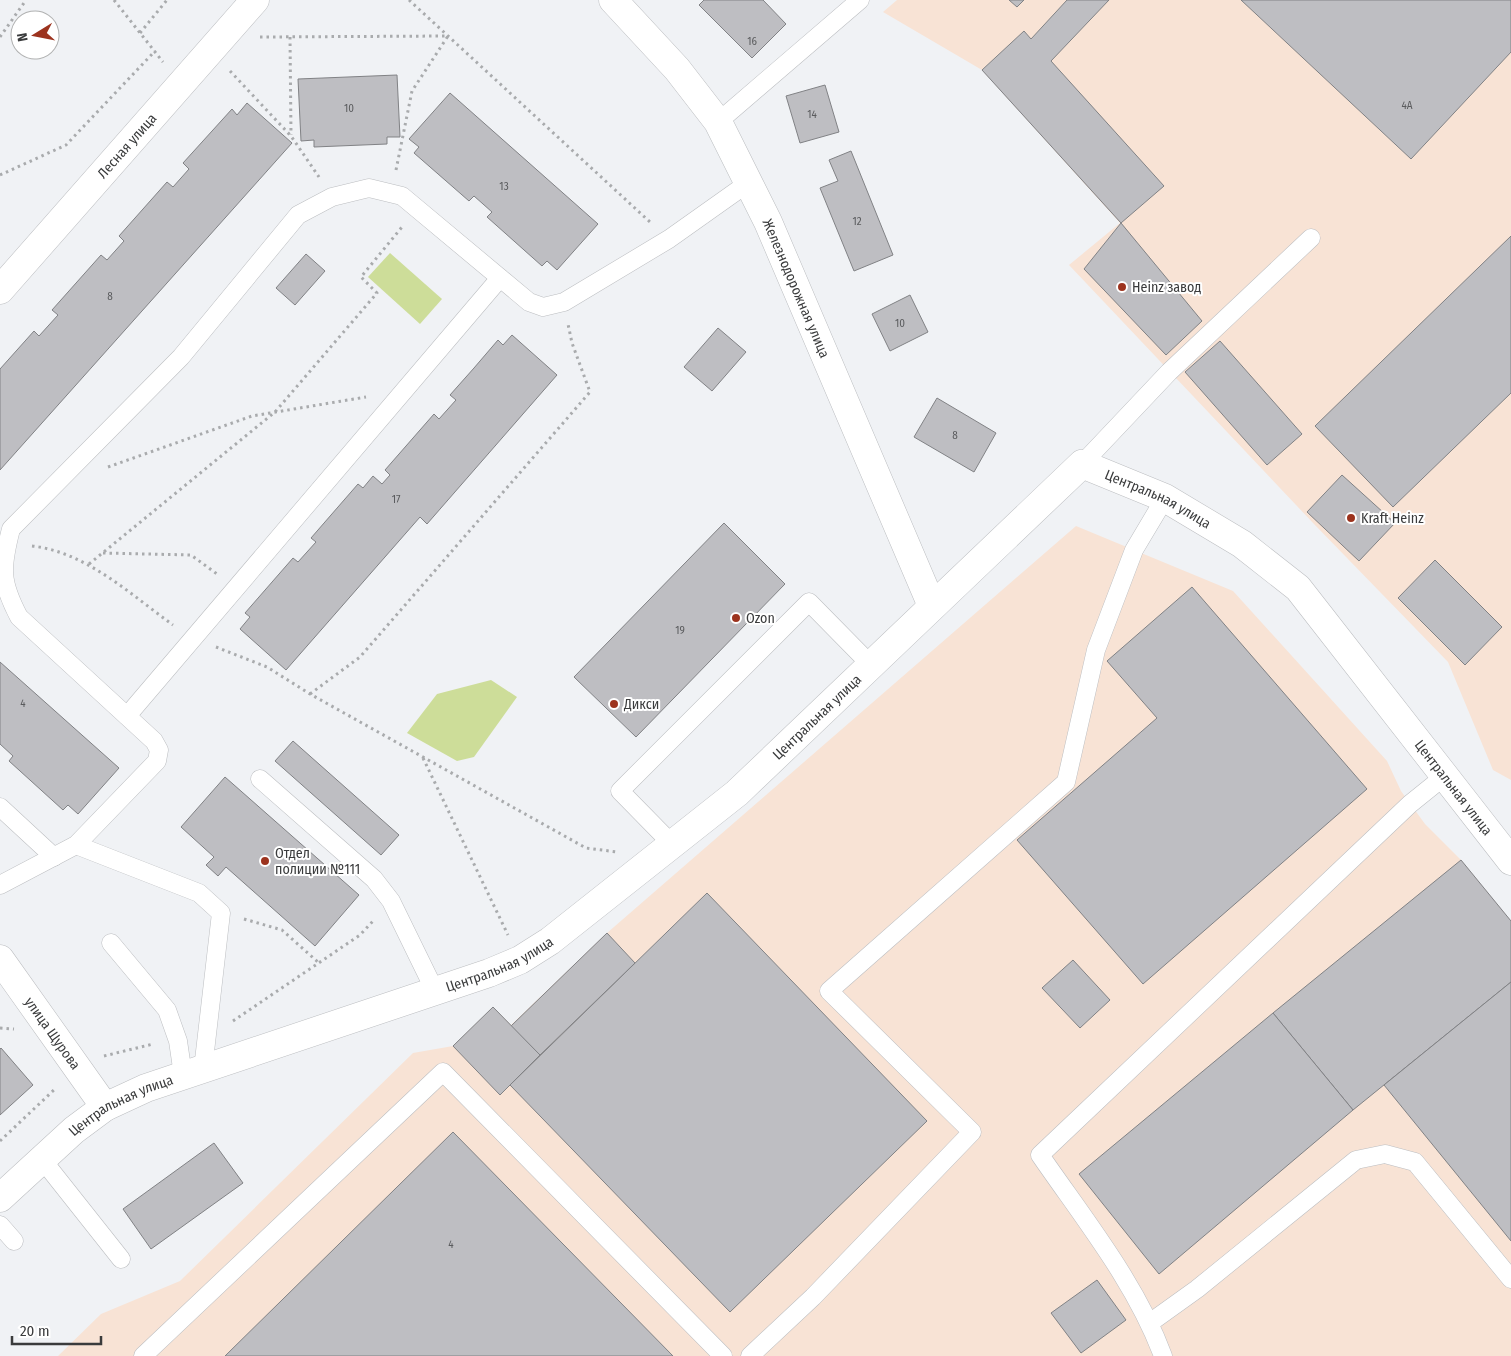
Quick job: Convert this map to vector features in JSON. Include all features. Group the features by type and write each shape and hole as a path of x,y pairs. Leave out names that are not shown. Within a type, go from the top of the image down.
{"street":[{"name":"Лесная улица","path":"0,290 255,0"},
{"name":"Железнодорожная улица","path":"613,0 677,69 718,122 768,222 932,606"},
{"name":"Центральная улица","path":"0,1198 41,1158 74,1130 105,1108 146,1088 488,974 520,960 550,941 737,792 1082,464 1165,498 1242,544 1298,588 1446,775 1511,861"},
{"name":"улица Щурова","path":"0,959 105,1108"}],"lane":[{"path":"718,122 860,0"},
{"path":"0,885 76,845 157,761 159,750 154,741 19,617 6,596 2,565 11,528 181,357 298,215 332,197 369,188 402,196 529,302 543,307 564,302 669,239 748,183"},
{"path":"1082,464 1170,372 1311,238"},
{"path":"127,716 500,278"},
{"path":"750,1356 812,1297 972,1132 829,991 1066,782 1096,650 1134,550 1165,498"},
{"path":"672,844 620,791 809,602 871,664"},
{"path":"1163,1356 1151,1322 1113,1262 1040,1155 1410,804 1446,775"},
{"path":"260,780 374,879 390,900 435,991"},
{"path":"0,807 54,857"},
{"path":"76,845 199,893 221,912 193,1072"},
{"path":"111,943 167,1010 178,1041 193,1072"},
{"path":"143,1356 443,1072 723,1356"},
{"path":"1151,1322 1197,1289 1356,1160 1385,1154 1415,1162 1511,1279"},
{"path":"41,1158 121,1259"},
{"path":"0,1224 14,1241"}],"path":[{"path":"0,37 26,0"},
{"path":"114,0 181,84"},
{"path":"140,33 167,0"},
{"path":"409,0 669,239"},
{"path":"216,44 290,37 448,36"},
{"path":"392,194 412,91 448,36"},
{"path":"290,37 291,136"},
{"path":"216,44 291,136 332,197"},
{"path":"0,175 66,145 154,51"},
{"path":"89,564 275,412 377,293 361,277 417,209"},
{"path":"310,694 360,657 590,392 572,343 564,302"},
{"path":"98,470 252,416 404,390"},
{"path":"7,543 49,548 89,564 192,638 267,667 310,694 586,848 615,850 639,870"},
{"path":"103,553 191,555 236,588"},
{"path":"422,757 496,911"},
{"path":"221,912 282,930 319,963"},
{"path":"0,1141 63,1082"}],"shaded area":[{"path":"897,0 1511,0 1511,780 1493,770 1448,662 1314,524 1069,265 1120,223 982,70 883,12"},
{"path":"1076,526 1233,591 1387,761 1401,791 1425,824 1461,860 1511,921 1511,1356 58,1356 101,1314 180,1281 413,1053 453,1046 493,1007 511,1025 607,933"}],"green space":[{"path":"390,253 442,299 420,324 368,277"},
{"path":"491,680 517,697 474,757 457,761 407,733 437,694"}],"building":[{"path":"704,0 763,0 786,24 752,58 699,5"},
{"path":"1009,0 1024,0 1017,7"},
{"path":"1067,0 1109,0 1051,61 1164,186 1121,223 982,70 1024,31 1031,39"},
{"path":"1241,0 1511,0 1511,52 1411,159"},
{"path":"397,75 400,137 387,137 387,144 314,147 314,140 301,141 298,79"},
{"path":"825,85 839,132 800,143 786,96"},
{"path":"450,93 598,224 557,270 547,261 542,266 487,217 492,212 474,196 469,201 414,153 419,147 409,139"},
{"path":"247,103 292,143 0,470 0,369 34,331 39,336 58,315 52,310 101,255 107,260 124,241 119,236 167,182 173,187 189,169 183,163 232,109 237,115"},
{"path":"851,151 893,255 854,271 820,188 838,181 829,160"},
{"path":"1121,223 1202,321 1166,355 1084,269"},
{"path":"1511,236 1511,393 1393,507 1315,426"},
{"path":"306,254 325,271 295,305 276,288"},
{"path":"910,295 928,332 890,351 872,314"},
{"path":"718,328 746,352 712,391 684,367"},
{"path":"512,335 557,375 427,524 420,517 286,670 240,629 250,617 245,613 293,558 298,562 316,542 311,538 358,484 363,488 373,476 382,484 390,475 385,470 434,414 439,419 456,400 450,395 498,340 503,345"},
{"path":"1220,341 1302,434 1267,465 1185,372"},
{"path":"937,398 996,433 974,472 914,437"},
{"name":"Kraft Heinz","path":"1342,475 1395,523 1359,561 1307,512"},
{"path":"724,523 785,584 636,737 574,677"},
{"path":"1435,560 1502,627 1465,665 1398,598"},
{"path":"1192,587 1367,789 1143,984 1017,840 1157,718 1107,661"},
{"path":"0,662 119,768 78,814 68,805 63,810 9,761 13,756 0,744"},
{"path":"293,741 399,835 381,855 275,761"},
{"name":"Отдел полиции №111","path":"225,777 359,895 315,946 226,867 218,876 206,865 214,857 181,827"},
{"path":"1461,860 1511,921 1511,982 1353,1110 1273,1013"},
{"path":"707,893 927,1121 730,1312 510,1085"},
{"path":"607,933 635,963 540,1055 511,1026"},
{"path":"1073,960 1110,1000 1080,1028 1042,988"},
{"path":"1511,982 1511,1241 1384,1085"},
{"path":"493,1007 540,1055 500,1095 453,1046"},
{"path":"1273,1013 1353,1110 1159,1274 1079,1174"},
{"path":"0,1049 33,1085 0,1115"},
{"path":"453,1132 673,1356 225,1356"},
{"path":"214,1143 243,1183 151,1249 123,1209"},
{"path":"1097,1280 1126,1320 1081,1353 1051,1313"}],"place":[{"name":"Heinz завод","path":"1122,287"},
{"name":"Kraft Heinz","path":"1351,518"},
{"name":"Ozon","path":"736,618"},
{"name":"Дикси","path":"614,704"},
{"name":"Отдел полиции №111","path":"265,861"}]}
